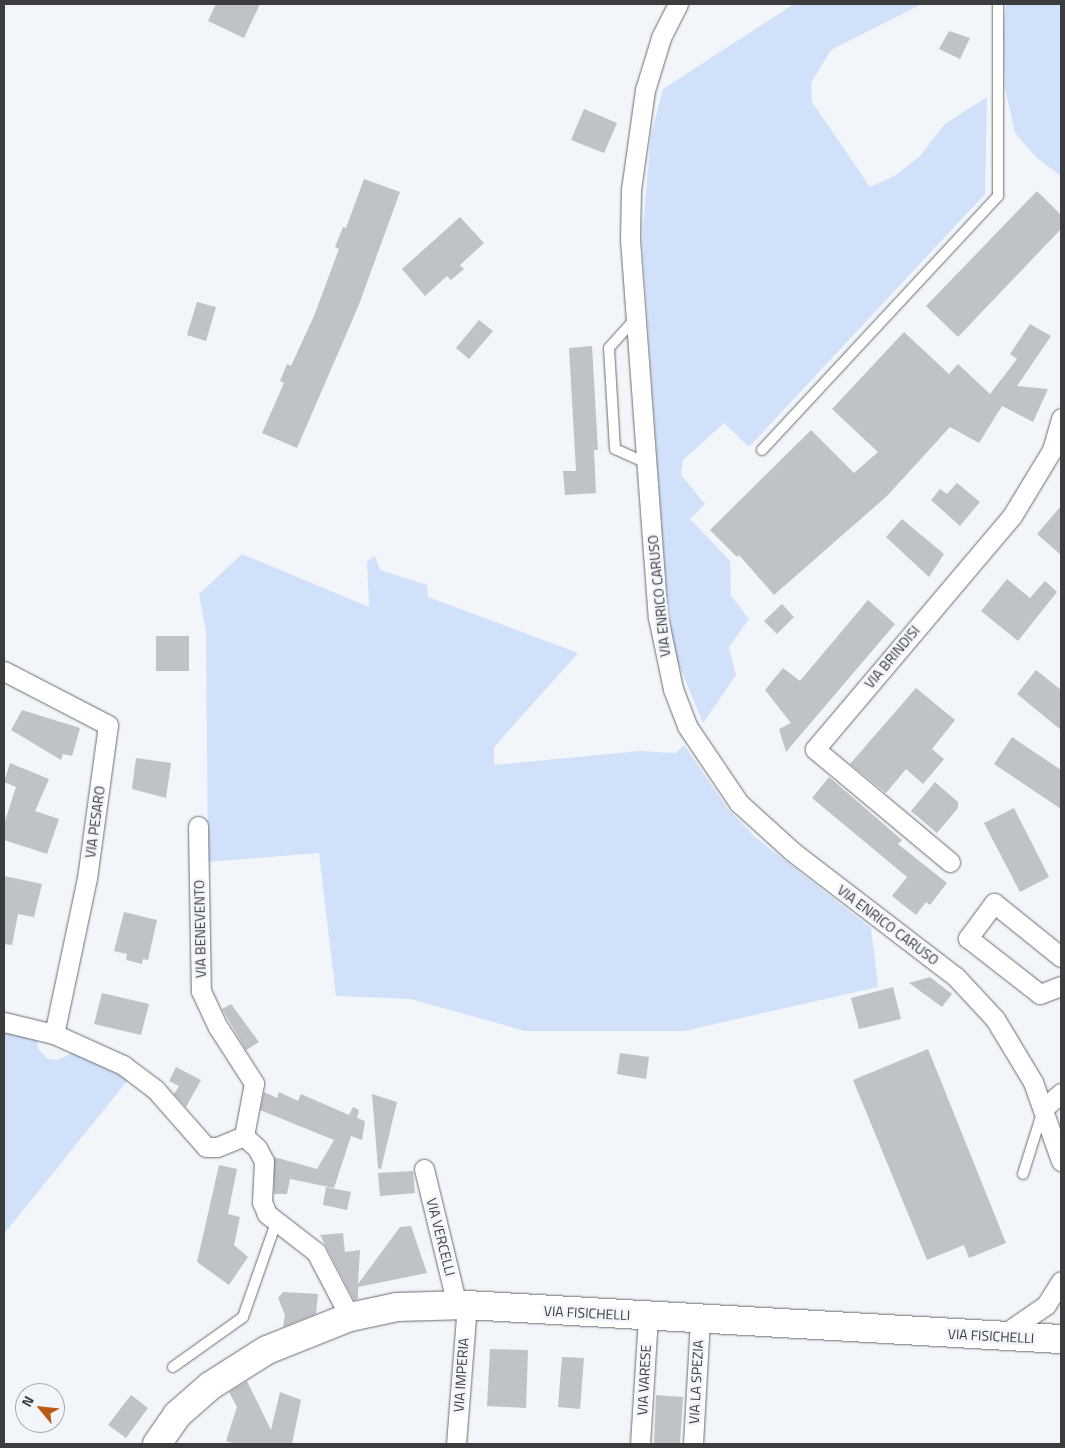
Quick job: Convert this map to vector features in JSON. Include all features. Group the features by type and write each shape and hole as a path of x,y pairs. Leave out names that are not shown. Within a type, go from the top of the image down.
{"main road":[{"name":"VIA FISICHELLI","path":"156,1444 177,1415 210,1386 267,1350 350,1317 397,1307 462,1305 1061,1340"}],"street":[{"name":"VIA ENRICO CARUSO","path":"678,4 661,38 646,90 637,136 630,239 664,657 687,726 713,769 739,803 773,836 956,977 995,1019 1033,1082 1061,1161"},
{"name":"VIA BRINDISI","path":"950,862 815,749 1012,516 1052,450 1061,418"},
{"name":"VIA PESARO","path":"4,671 108,725 87,878 54,1034"},
{"name":"VIA BENEVENTO","path":"198,826 201,991 218,1027 254,1083 244,1136"},
{"path":"1061,957 994,903 968,938 1040,994 1061,986"},
{"path":"4,1022 54,1034 123,1065 142,1078 206,1147 217,1147 244,1136 257,1148 264,1161 262,1202 267,1214 316,1252 350,1317"},
{"path":"1043,1109 1061,1093"},
{"name":"VIA VERCELLI","path":"424,1169 462,1305"},
{"path":"999,1337 1046,1304 1061,1281"},
{"name":"VIA IMPERIA","path":"456,1444 462,1305"},
{"name":"VIA VARESE","path":"640,1444 648,1316"},
{"name":"VIA LA SPEZIA","path":"693,1444 700,1319"}],"lane":[{"path":"762,450 998,196 998,4"},
{"path":"636,318 609,348 615,449 647,463"},
{"path":"1023,1174 1037,1121 1043,1109"},
{"path":"173,1367 243,1317 276,1220"}],"shaded area":[{"path":"794,4 922,4 831,50 811,83 812,102 870,187 896,175 919,157 945,124 987,97 985,194 749,447 724,423 683,460 681,475 705,504 690,519 730,561 731,596 749,619 729,647 736,675 703,723 674,653 667,603 642,240 651,135 663,89"},
{"path":"1006,4 1061,4 1061,176 1037,158 1015,133 1005,88 1003,32"},
{"path":"242,554 369,607 367,562 375,556 380,570 427,585 428,597 578,653 494,747 494,765 639,751 676,753 684,745 728,809 755,837 871,928 878,987 684,1031 525,1031 411,999 336,996 319,853 208,862 206,632 199,594"},
{"path":"4,1028 37,1037 38,1049 48,1059 58,1060 75,1051 131,1076 4,1234"}],"building":[{"path":"216,4 260,4 244,38 208,21"},
{"path":"949,31 970,38 960,59 939,49"},
{"path":"584,109 617,123 604,153 571,140"},
{"path":"364,179 400,192 358,307 297,448 262,433 284,383 280,381 287,364 291,366 314,316 339,249 335,247 343,227 346,228"},
{"path":"1037,191 1061,215 1061,229 958,337 926,306"},
{"path":"460,217 484,243 460,265 464,269 451,280 447,276 425,296 402,269"},
{"path":"197,302 216,307 206,341 187,335"},
{"path":"479,320 493,331 469,359 456,348"},
{"path":"1030,324 1051,336 1017,386 1048,389 1033,422 1002,406 979,443 950,427 887,496 774,595 739,555 737,557 710,530 811,430 854,473 878,452 832,409 904,332 949,374 958,364 990,394 1017,359 1010,354"},
{"path":"592,346 598,450 594,450 596,493 565,495 563,471 576,471 569,348"},
{"path":"957,483 980,502 960,526 931,500 940,489 947,494"},
{"path":"1061,506 1061,555 1037,534"},
{"path":"902,519 944,554 929,577 886,537"},
{"path":"1007,579 1030,598 1045,581 1057,592 1018,641 981,611"},
{"path":"868,600 895,624 786,752 779,729 791,723 765,690 783,668 800,681"},
{"path":"782,604 794,617 777,634 764,621"},
{"path":"156,636 189,636 189,671 156,671"},
{"path":"1036,670 1061,690 1061,730 1017,694"},
{"path":"916,688 955,720 932,749 944,759 923,784 906,769 886,793 850,764"},
{"path":"22,710 80,728 72,756 63,754 61,760 11,730"},
{"path":"1012,737 1061,770 1061,809 994,764"},
{"path":"136,758 171,763 166,798 132,789"},
{"path":"10,763 49,779 35,811 59,819 47,854 4,840 4,824 16,787 4,782"},
{"path":"829,777 902,840 898,844 947,883 930,905 926,902 916,915 892,896 907,877 812,798"},
{"path":"935,782 958,802 958,808 937,833 911,811"},
{"path":"1014,808 1049,877 1020,892 984,823"},
{"path":"4,876 42,884 34,917 18,914 12,945 4,944"},
{"path":"124,912 157,920 148,960 143,959 142,964 126,960 127,954 114,951"},
{"path":"930,977 952,994 942,1007 909,983"},
{"path":"893,987 901,1019 859,1029 851,998"},
{"path":"102,993 149,1004 141,1035 94,1024"},
{"path":"231,1004 259,1042 246,1050 222,1009"},
{"path":"928,1049 1006,1243 969,1258 964,1245 927,1260 853,1080"},
{"path":"620,1053 649,1057 646,1079 617,1074"},
{"path":"176,1067 201,1080 186,1107 174,1094 179,1086 169,1081"},
{"path":"264,1092 277,1098 279,1092 298,1101 301,1094 349,1115 353,1107 359,1110 357,1118 365,1121 362,1140 351,1136 334,1188 290,1179 287,1194 274,1194 274,1157 317,1169 334,1140 260,1110"},
{"path":"372,1094 397,1102 381,1169 378,1168"},
{"path":"219,1165 237,1169 228,1214 240,1217 234,1245 248,1257 229,1285 197,1262"},
{"path":"413,1171 415,1193 380,1196 378,1173"},
{"path":"326,1187 351,1192 347,1210 323,1205"},
{"path":"411,1226 427,1273 358,1287 358,1299 354,1300 320,1235 343,1233 345,1252 360,1250 358,1284 400,1227"},
{"path":"283,1292 318,1294 316,1314 283,1327 285,1315 278,1298"},
{"path":"490,1349 528,1350 526,1408 487,1406"},
{"path":"562,1357 584,1358 580,1409 558,1407"},
{"path":"247,1381 271,1430 280,1392 301,1400 292,1444 236,1444 226,1441 237,1407 229,1392"},
{"path":"131,1395 148,1408 126,1438 108,1425"},
{"path":"656,1395 683,1397 680,1444 654,1444"}]}
